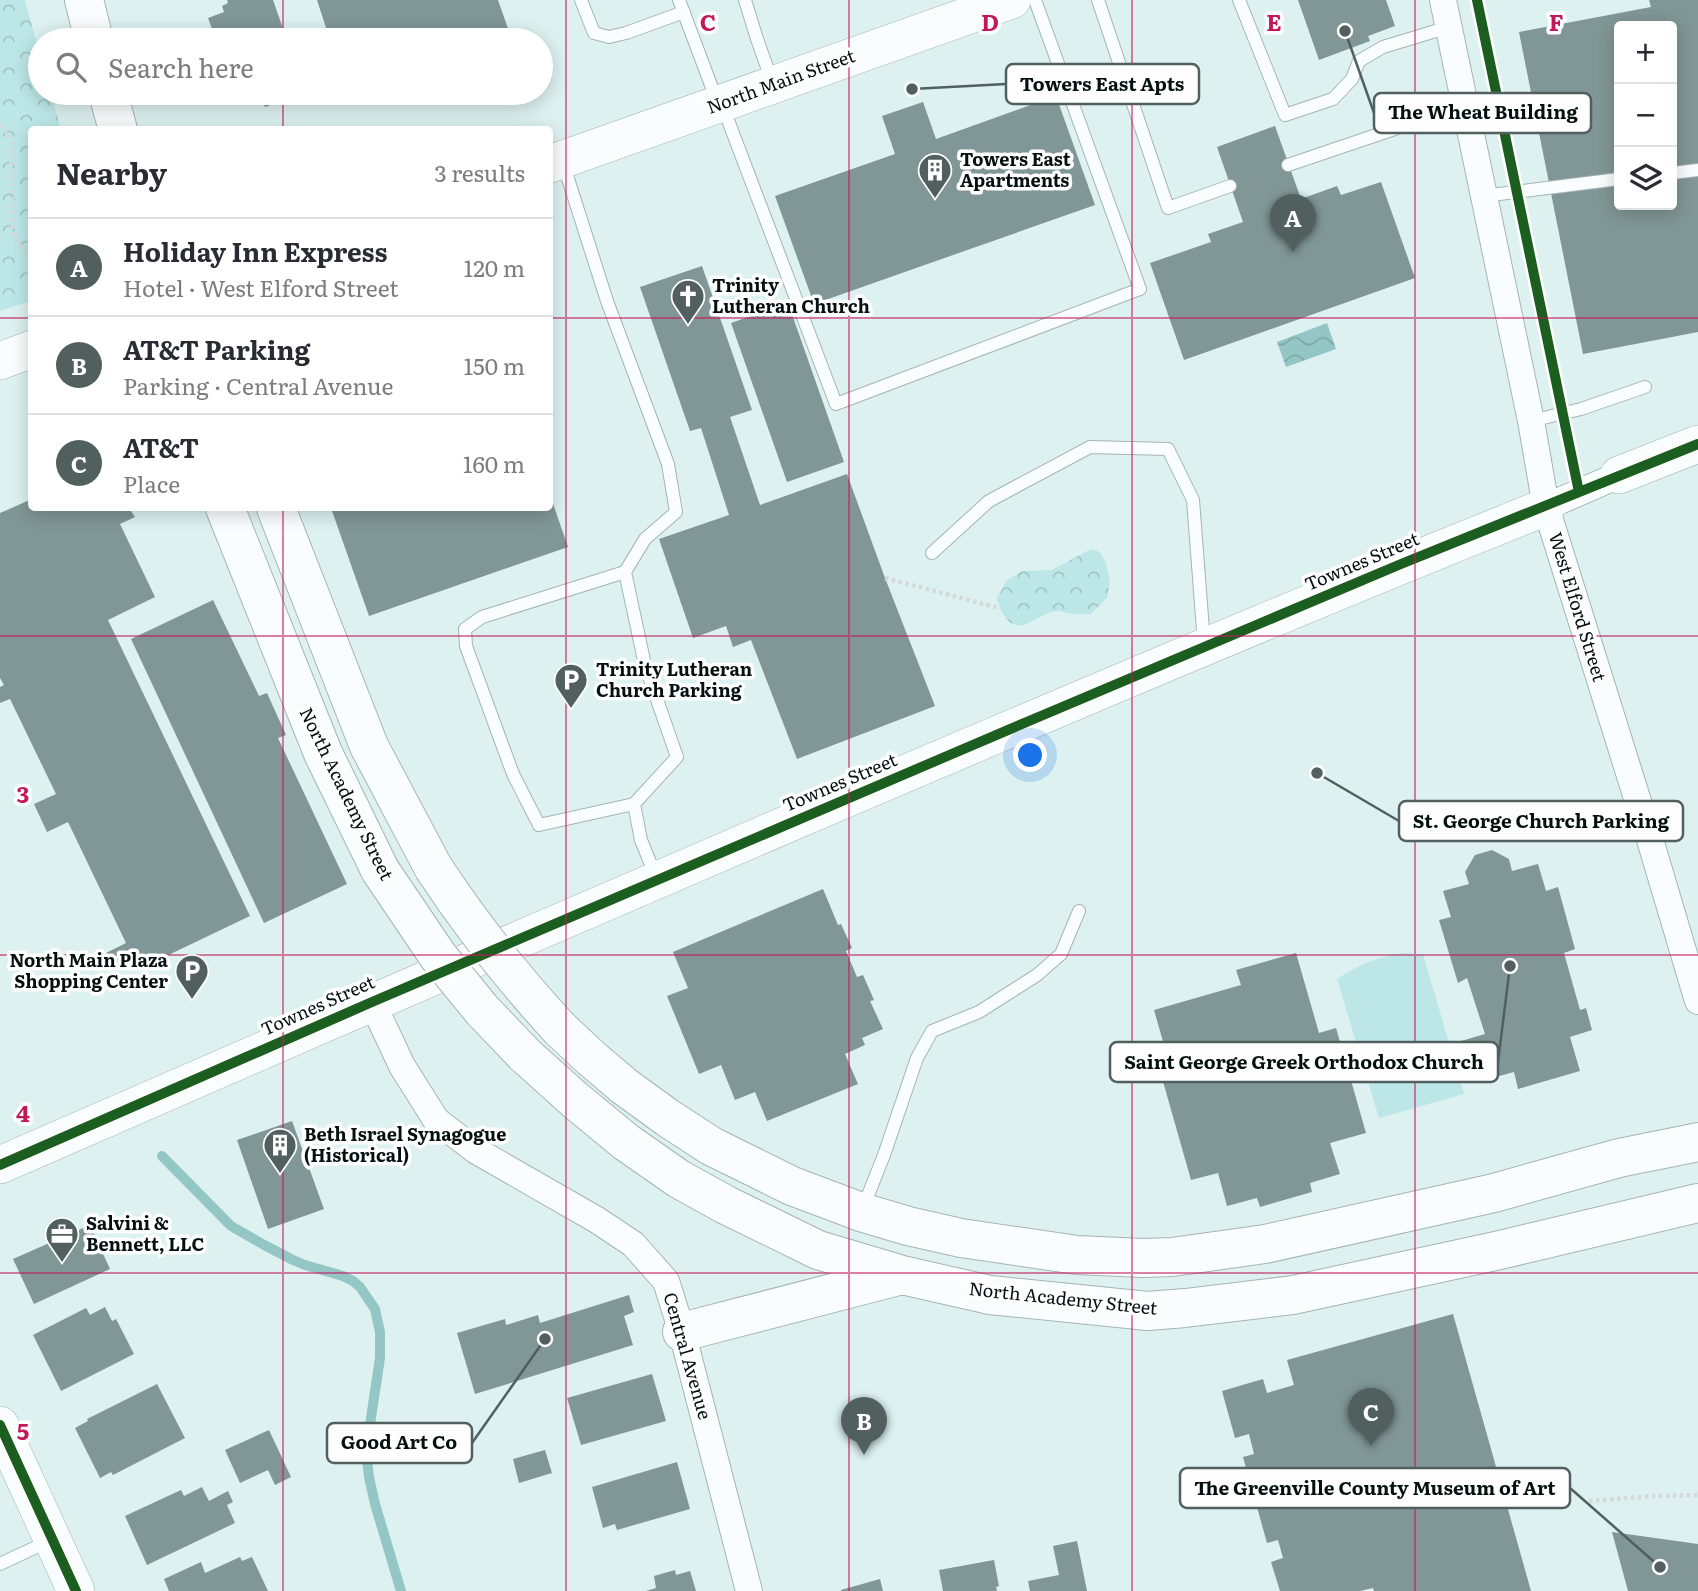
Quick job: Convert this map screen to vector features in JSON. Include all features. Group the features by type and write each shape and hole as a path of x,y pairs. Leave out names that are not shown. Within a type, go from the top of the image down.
{"highway":[{"path":"84,0 91,28"},
{"path":"111,105 117,126"},
{"name":"North Academy Street","path":"226,511 323,753 380,870 438,956 482,1010 525,1055 626,1142 679,1179 818,1250 902,1275 990,1295 1148,1311 1306,1292 1698,1203"},
{"path":"277,511 369,746 433,867 461,910 527,994 560,1029 624,1086 711,1146 792,1186 861,1212 961,1238 1077,1255 1172,1257 1265,1244 1494,1193 1619,1158 1698,1142"},
{"path":"682,1332 902,1275"}],"street":[{"name":"North Main Street","path":"556,162 1012,0"},
{"name":"West Elford Street","path":"1443,0 1531,421 1546,507 1698,1001"},
{"path":"0,361 28,350"},
{"name":"Townes Street","path":"0,1165 372,1002 1204,647 1698,444"},
{"name":"Central Avenue","path":"372,1002 402,1066 436,1120 475,1150 597,1220 632,1244 666,1281 682,1332 749,1591"},
{"path":"0,1425 76,1591"}],"lane":[{"path":"580,0 594,33 609,37 626,33 681,6 836,404 1140,289 1035,0"},
{"path":"745,0 773,85"},
{"path":"1098,0 1168,208 1230,186"},
{"path":"1239,0 1286,115 1333,99 1352,79 1359,61 1382,47 1449,27"},
{"path":"1289,165 1427,118 1465,108"},
{"path":"556,162 668,464 677,513 645,539 625,572 482,617 465,629 466,646 513,774 539,825 634,804 677,757 645,665 625,572"},
{"path":"1677,172 1698,170"},
{"path":"1483,196 1614,180"},
{"path":"1531,421 1581,409 1645,387"},
{"path":"932,554 989,501 1090,447 1168,449 1193,500 1204,647"},
{"path":"634,804 641,840 657,880"},
{"path":"861,1212 884,1155 917,1058 932,1031 979,1012 1037,975 1061,954 1079,911"},
{"path":"0,1564 52,1539"}],"path":[{"path":"0,124 12,141 13,236 28,257"},
{"path":"885,578 999,608"},
{"path":"1589,1501 1698,1495"}],"green space":[{"path":"0,0 25,0 33,28 28,28 28,105 54,105 60,126 28,126 28,302 0,311"},
{"path":"1091,549 1100,552 1106,563 1110,582 1107,598 1091,614 1059,611 1020,625 1015,625 1006,618 997,598 1007,580 1022,571 1052,570"},
{"path":"1402,953 1423,954 1464,1094 1379,1118 1337,979 1368,962"}],"water":[{"path":"1327,323 1336,349 1286,367 1277,342"}],"building":[{"path":"227,0 273,0 283,28 212,28 208,18 224,12 222,6 228,3"},
{"path":"317,0 498,0 508,28 326,28"},
{"path":"1298,0 1386,0 1395,26 1368,36 1370,41 1319,60"},
{"path":"1649,0 1698,0 1698,332 1583,354 1519,32 1651,7"},
{"name":"Towers East Apartments","path":"1056,96 1095,205 814,304 775,196 895,154 882,116 923,102 936,139"},
{"path":"1275,126 1301,199 1337,186 1341,195 1381,182 1415,278 1184,360 1150,263 1211,242 1208,234 1243,222 1217,147"},
{"path":"702,266 752,410 730,417 760,505 847,474 935,706 797,759 751,640 733,647 726,626 693,638 659,539 729,515 701,428 690,431 640,287"},
{"path":"788,303 844,462 787,482 731,323"},
{"path":"28,501 28,511 131,511 135,517 120,524 155,597 108,620 250,916 137,970 132,958 113,967 106,953 126,943 68,822 47,832 34,804 56,794 10,699 0,703 0,687 4,685 0,678 0,513"},
{"path":"553,504 568,547 369,616 332,511 553,511"},
{"path":"213,600 259,696 267,693 286,735 278,738 347,884 264,923 131,639"},
{"path":"1492,850 1509,859 1512,871 1538,864 1546,891 1558,887 1575,949 1564,953 1580,1010 1586,1008 1592,1030 1570,1037 1580,1071 1518,1089 1514,1072 1492,1078 1486,1057 1466,1063 1461,1041 1485,1034 1467,978 1458,983 1439,920 1451,917 1443,891 1469,884 1465,872 1475,855"},
{"path":"823,889 838,925 841,924 852,948 846,951 857,977 863,975 874,1000 870,1001 883,1029 862,1038 865,1045 845,1054 858,1084 767,1121 755,1092 735,1100 721,1065 699,1074 667,996 688,988 673,952"},
{"path":"1296,953 1319,1033 1336,1028 1366,1133 1330,1143 1340,1174 1310,1183 1312,1192 1260,1207 1257,1198 1227,1206 1218,1173 1191,1180 1162,1078 1168,1077 1159,1047 1164,1045 1154,1010 1241,985 1236,970"},
{"name":"Beth Israel Synagogue (Historical)","path":"292,1121 324,1209 268,1229 237,1140"},
{"name":"Salvini & Bennett, LLC","path":"90,1225 110,1269 34,1304 13,1259"},
{"path":"629,1295 634,1312 624,1316 633,1345 475,1394 457,1333 505,1319 506,1325 538,1315 540,1323"},
{"path":"105,1307 112,1321 116,1319 134,1354 61,1391 33,1335 86,1308 90,1315"},
{"path":"1453,1314 1531,1591 1374,1591 1373,1588 1360,1591 1280,1591 1271,1562 1283,1558 1278,1540 1267,1543 1243,1457 1254,1454 1249,1434 1235,1438 1222,1391 1263,1379 1267,1393 1294,1385 1287,1360"},
{"path":"652,1374 666,1421 581,1445 567,1398"},
{"path":"157,1384 185,1438 113,1475 111,1472 100,1478 75,1428 88,1421 87,1419"},
{"path":"269,1430 291,1477 275,1485 268,1470 240,1483 225,1450"},
{"path":"545,1450 552,1473 519,1483 513,1459"},
{"path":"677,1462 690,1509 617,1530 615,1524 603,1528 592,1487"},
{"path":"202,1487 209,1501 228,1491 233,1502 227,1505 235,1523 147,1565 125,1516 181,1490 184,1496"},
{"path":"1612,1532 1698,1544 1698,1591 1628,1591"},
{"path":"1077,1541 1087,1591 1030,1591 1028,1581 1059,1575 1053,1546"},
{"path":"240,1557 242,1561 252,1557 268,1591 169,1591 164,1579 201,1562 205,1573"},
{"path":"994,1560 999,1586 996,1587 997,1591 943,1591 939,1570"},
{"path":"675,1570 676,1575 690,1571 696,1591 646,1591 656,1588 654,1576"},
{"path":"880,1579 883,1591 841,1591 841,1590"}],"waterway":[{"path":"162,1156 231,1226 293,1260 353,1281 375,1309 380,1332 380,1358 366,1451 375,1504 401,1591"}],"cycle path":[{"path":"1477,0 1579,492"},
{"path":"0,1165 372,1002 1029,721 1401,564 1698,444"},
{"path":"0,1425 76,1591"}],"place":[{"name":"The Wheat Building","path":"1345,31"},
{"name":"Towers East Apts","path":"912,89"},
{"name":"Towers East Apartments","path":"935,200"},
{"name":"Holiday Inn Express","path":"1293,252"},
{"name":"Trinity Lutheran Church","path":"688,326"},
{"name":"Trinity Lutheran Church Parking","path":"571,710"},
{"name":"St. George Church Parking","path":"1317,773"},
{"name":"Saint George Greek Orthodox Church","path":"1510,966"},
{"name":"North Main Plaza Shopping Center","path":"192,1001"},
{"name":"Beth Israel Synagogue (Historical)","path":"280,1175"},
{"name":"Salvini & Bennett, LLC","path":"62,1264"},
{"name":"Good Art Co","path":"545,1339"},
{"name":"AT&T","path":"1371,1446"},
{"name":"AT&T Parking","path":"864,1455"},
{"name":"The Greenville County Museum of Art","path":"1660,1567"}]}
